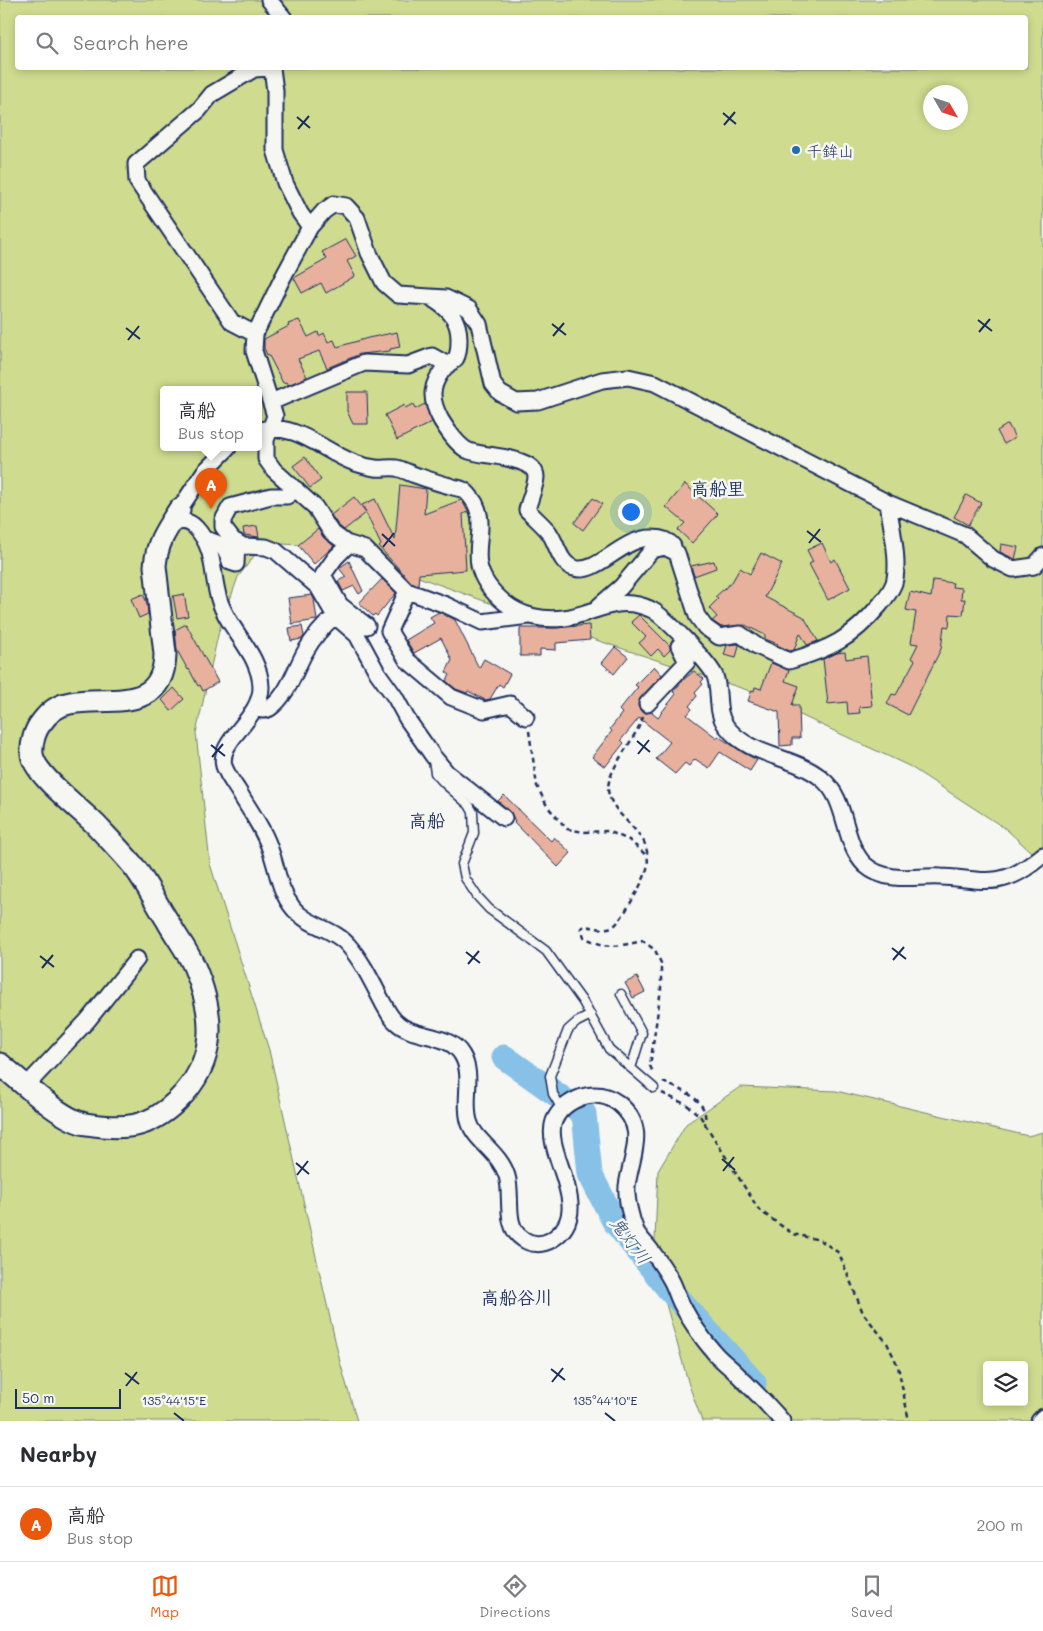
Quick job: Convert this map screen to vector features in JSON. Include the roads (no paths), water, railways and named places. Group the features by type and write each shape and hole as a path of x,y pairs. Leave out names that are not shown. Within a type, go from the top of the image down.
{"street":[{"path":"269,0 282,15"},
{"path":"252,70 212,94 199,110 136,164 137,181 232,322 255,334"},
{"path":"271,70 275,91 275,150 285,183 300,213 310,227"},
{"path":"1043,556 1034,566 1013,569 993,559 965,535 888,503 655,383 628,377 602,380 538,401 516,402 500,393 492,384 479,324 469,309 446,298 398,295 384,283 369,253 357,218 346,206 334,204 324,211 310,227 255,334 254,351 275,416 265,429 266,459 274,470 315,507 331,532 349,544 365,549 407,591 446,605 482,622 529,616 564,618 622,602 650,609 664,617 715,674 721,718 728,728 757,750 809,769 824,779 835,792 855,851 865,865 877,874 894,877 941,876 994,880 1007,878 1021,871 1043,855"},
{"path":"428,297 442,305 454,316 459,329 459,345 456,358 448,364 432,389 433,401 442,421 457,440 468,450 522,461 532,466 536,476 527,510 550,533 563,560 573,568 586,570 611,556 626,544 644,537 660,538 671,544 677,553 697,616 705,627 719,637 740,634 757,646 789,661 818,653 852,634 865,622 894,584 896,560 888,503"},
{"path":"271,402 364,363 408,366 432,356 448,364"},
{"path":"265,429 291,430 356,463 375,468 396,468 433,482 465,491 474,502 479,514 478,564 484,578 497,596 511,608 529,616"},
{"path":"0,1064 61,1112 80,1123 120,1127 139,1125 152,1121 166,1112 179,1099 198,1072 205,1056 208,1041 208,1009 193,964 135,869 96,825 42,774 34,763 32,753 33,740 38,726 55,709 69,703 136,698 149,691 156,684 164,665 165,654 155,566 156,552 162,536 181,515 204,472 225,451"},
{"path":"296,489 287,496 271,496 230,508 223,520 223,527 236,542 243,546 266,546 286,558 318,587 335,616 357,635 377,672 395,696 407,719 432,756 447,772 504,818"},
{"path":"181,515 200,532 204,540 213,561 219,600 254,660 259,676 261,688 259,701 226,749 223,763 271,850 277,876 287,899 296,912 347,943 393,1020 405,1029 449,1042 461,1052 467,1069 467,1118 472,1131 500,1160 506,1172 510,1187 511,1220 516,1232 523,1240 534,1243 546,1243 556,1237 564,1227 570,1212 570,1198 552,1135 554,1121 562,1109 574,1100 589,1095 605,1096 616,1102 627,1112 635,1126 636,1142 626,1190 636,1232 666,1272 683,1308 713,1351 768,1404 782,1421"},
{"path":"204,540 218,542 226,549 230,562 236,564 236,542"},
{"path":"349,544 335,558 323,575 340,605 367,626"},
{"path":"596,608 621,587 652,550 665,547 677,553"},
{"path":"407,591 389,631 407,660 451,697 484,710 510,704 526,718"},
{"path":"255,709 263,710 269,708 278,699 288,686 306,650 324,625 335,616"},
{"path":"647,704 687,662 679,646 686,641"},
{"path":"27,1085 88,1020 137,959"},
{"path":"1039,1421 1043,1417"}],"lane":[{"path":"432,756 435,773 469,805 473,812 474,833 462,864 465,878 477,896 489,909 546,951 590,1015 609,1049 654,1088"},
{"path":"621,994 642,1033 631,1068"},
{"path":"562,1109 553,1094 550,1076 568,1030 577,1022 590,1015"}],"waterway":[{"name":"鬼灯川","path":"504,1057 584,1114 590,1174 614,1221 667,1287 754,1383"}],"place":[{"name":"千鉾山","path":"796,150"},
{"name":"高船","path":"211,509"}],"district":[{"name":"高船里","path":"718,488"},
{"name":"高船","path":"427,820"},
{"name":"高船谷川","path":"517,1297"}]}
